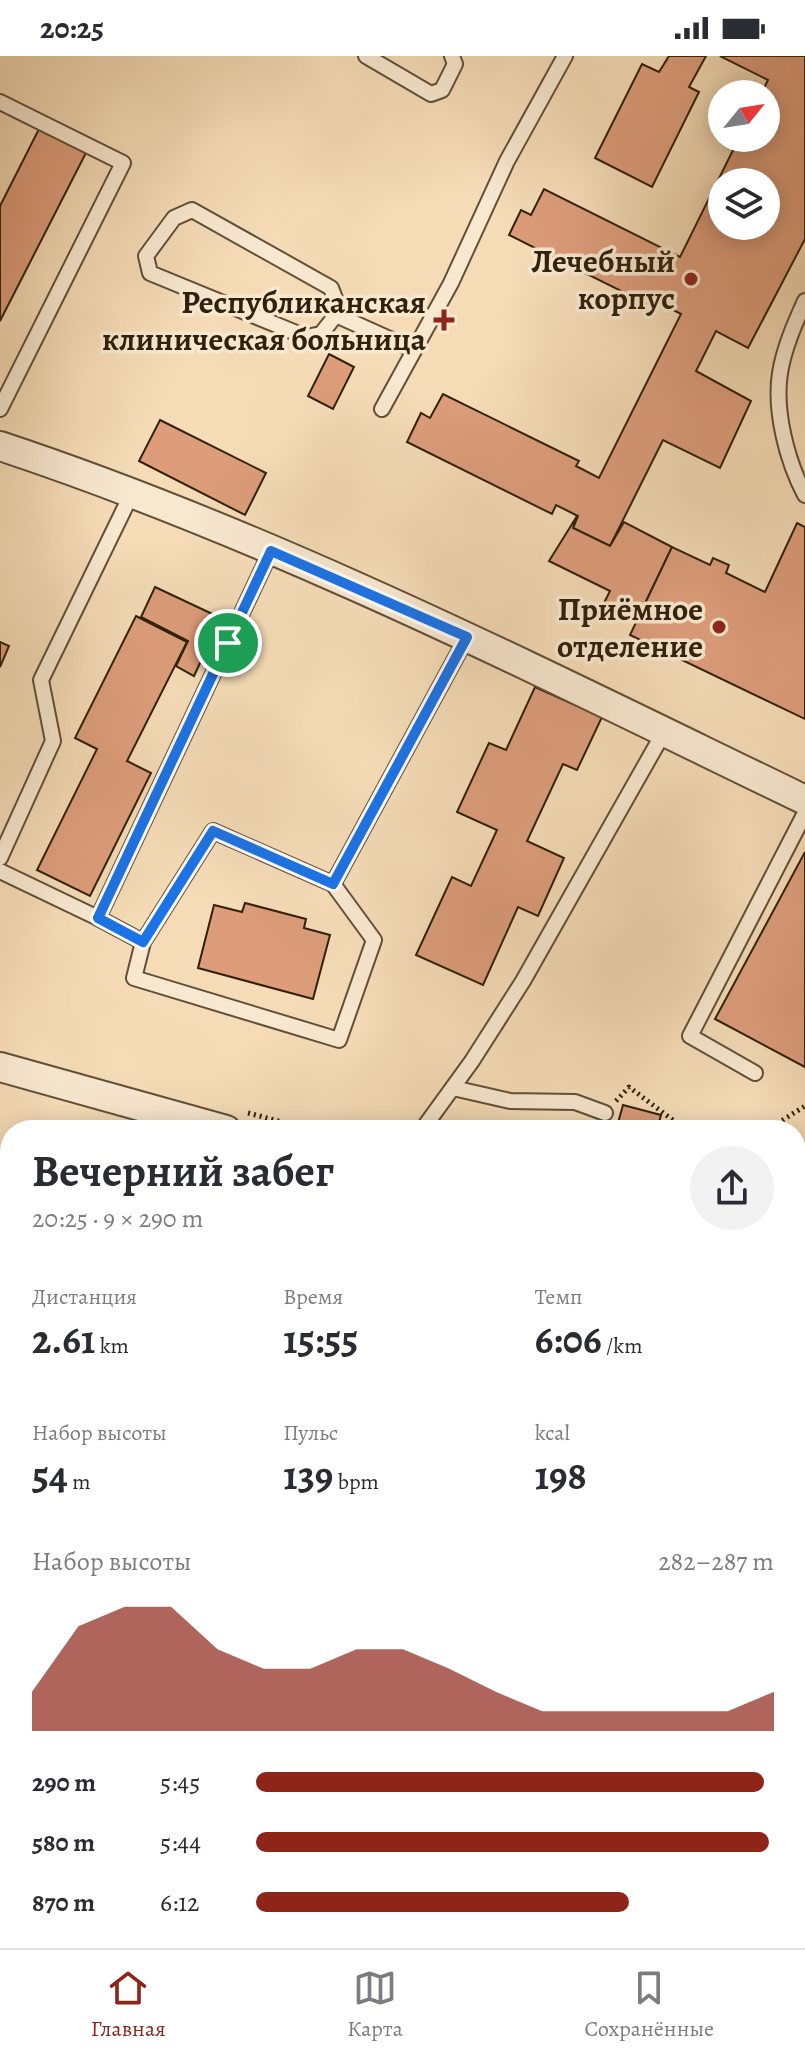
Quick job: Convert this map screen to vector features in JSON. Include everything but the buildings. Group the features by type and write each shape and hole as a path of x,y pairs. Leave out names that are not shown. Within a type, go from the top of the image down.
{"street":[{"path":"1,449 132,493 271,551 467,637 805,800"},
{"path":"0,1067 190,1120"}],"lane":[{"path":"366,56 431,94 442,90 455,64 452,56"},
{"path":"382,409 451,283 507,161 565,56"},
{"path":"0,102 123,163 0,409"},
{"path":"192,210 331,288 336,301 336,315 321,334 306,337 150,273 146,256 174,218 192,210"},
{"path":"805,301 793,327 780,374 782,434 795,476 805,495"},
{"path":"336,315 414,350"},
{"path":"0,858 53,741 41,680 132,493"},
{"path":"98,918 271,551"},
{"path":"333,884 467,637"},
{"path":"429,1120 523,981 664,732"},
{"path":"755,1073 690,1036 805,813"},
{"path":"213,831 333,884 374,940 339,1040 134,978 143,942 213,831"},
{"path":"0,871 143,942"},
{"path":"453,1088 510,1101 575,1102 605,1113"}],"path":[{"path":"605,1113 629,1087 673,1120"},
{"path":"783,1120 805,1106"}],"place":[{"name":"Лечебный корпус","path":"691,279"},
{"name":"Республиканская клиническая больница","path":"444,320"},
{"name":"Приёмное отделение","path":"719,627"}],"route":[{"path":"271,551 467,637 333,884 213,831 143,942 98,918 228,643 271,551"}]}
